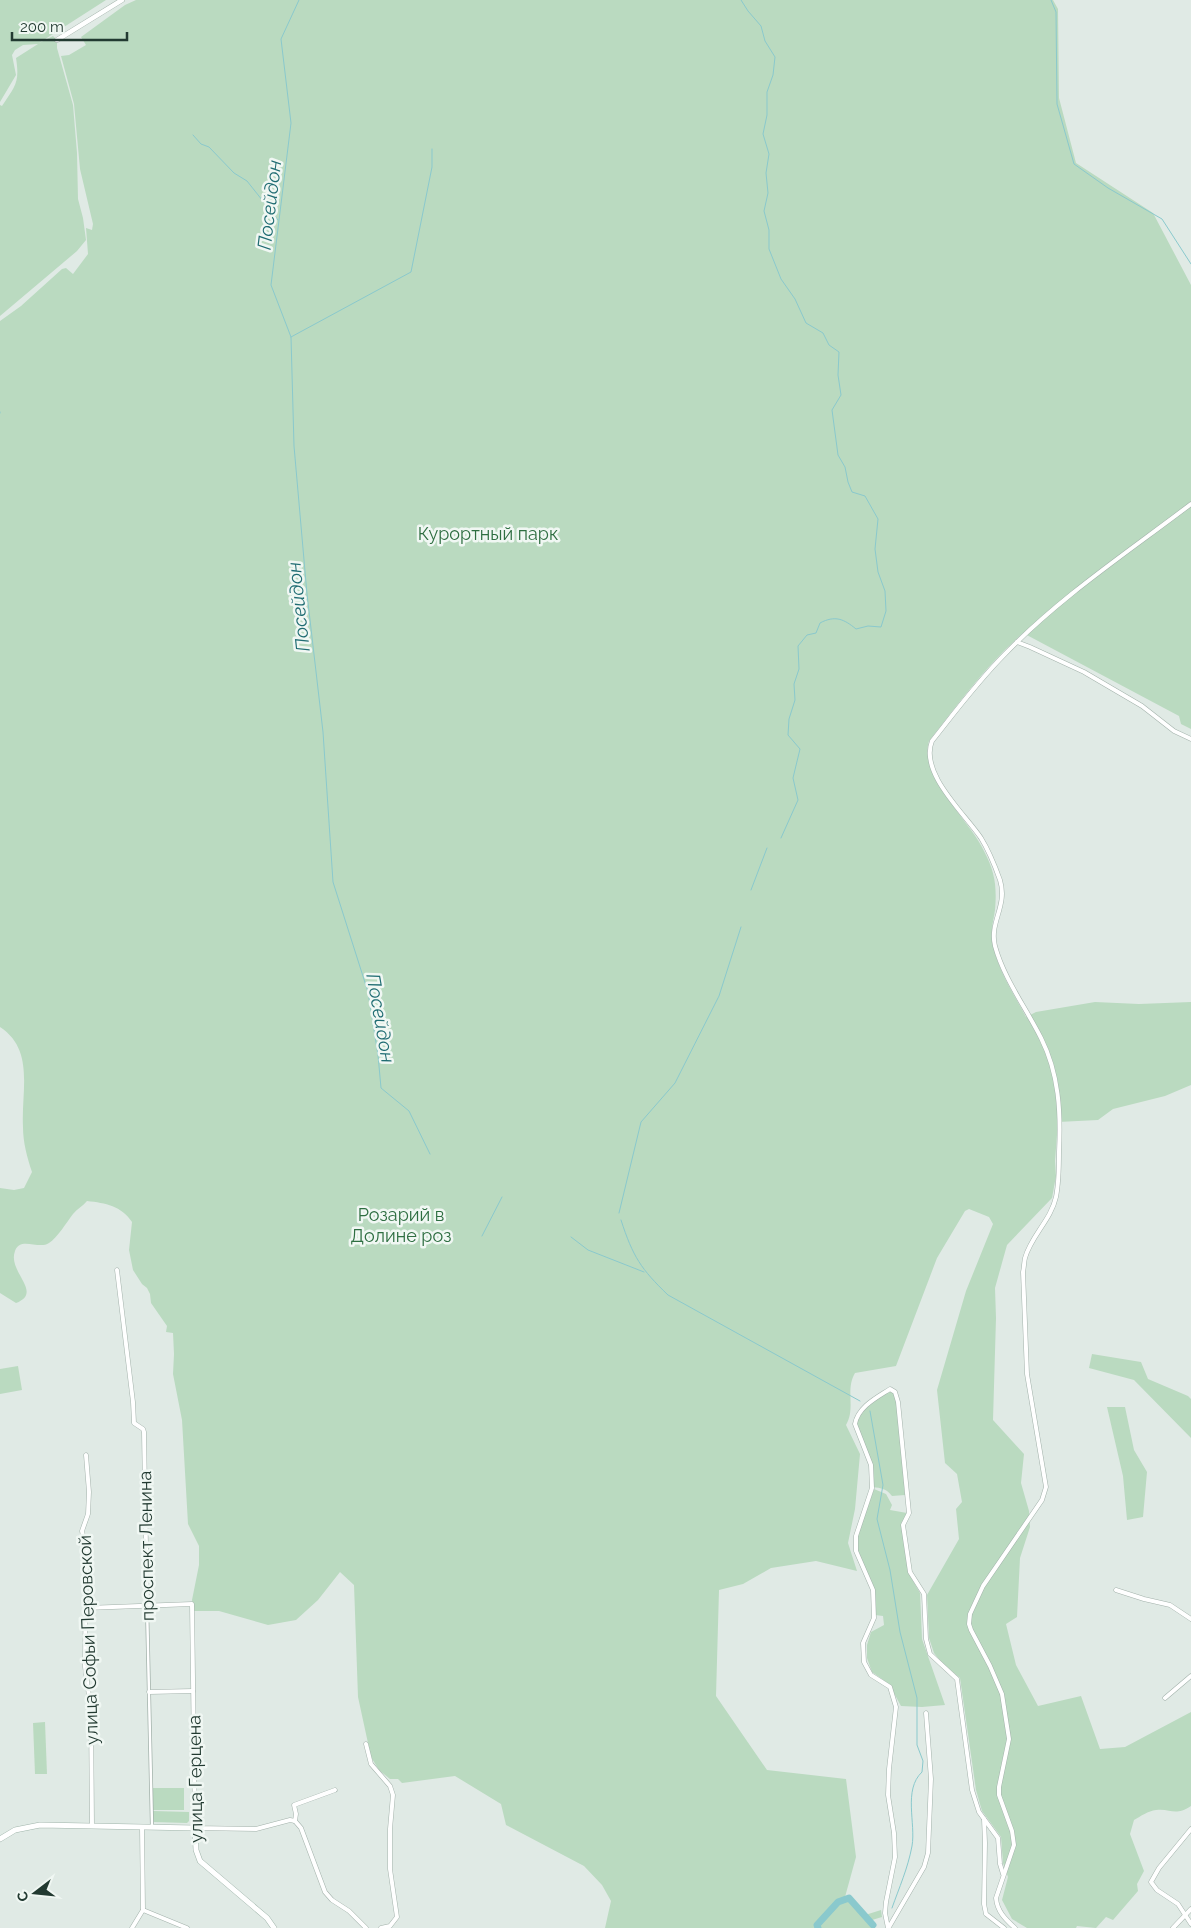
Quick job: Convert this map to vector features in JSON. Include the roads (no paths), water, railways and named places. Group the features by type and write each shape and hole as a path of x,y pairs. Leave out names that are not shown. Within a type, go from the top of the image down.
{"main road":[{"path":"0,1839 16,1830 32,1826 195,1828"},
{"name":"улица Герцена","path":"195,1828 196,1850 200,1861 270,1922 274,1928"}],"street":[{"path":"57,40 122,0"},
{"path":"1015,1928 1002,1915 996,1904 1003,1875 1014,1845 1012,1831 999,1787 1009,1739 1002,1694 971,1630 970,1624 973,1607 983,1586 1042,1500 1046,1487 1027,1374 1023,1272 1026,1257 1047,1220 1056,1198 1060,1113 1052,1064 995,946 995,925 1002,902 1003,891 1000,879 981,839 958,810 938,779 929,754 932,741 957,709 992,667 1017,642 1051,611 1191,504"},
{"path":"1017,642 1084,672 1142,706 1174,731 1191,739"},
{"name":"проспект Ленина","path":"117,1270 134,1423 143,1429 144,1432 152,1827"},
{"path":"889,1928 885,1913 886,1902 896,1857 888,1796 896,1708 890,1688 871,1675 864,1662 863,1643 874,1618 873,1590 856,1551 856,1536 872,1488 871,1465 855,1424 860,1410 890,1389 895,1392 898,1402 909,1513 903,1525 910,1572 924,1594 926,1639 930,1654 957,1679 972,1790 979,1812 998,1838 1003,1875"},
{"name":"улица Софьи Перовской","path":"86,1455 89,1492 88,1514 82,1531 86,1551 85,1667 90,1710 92,1826"},
{"path":"1116,1590 1144,1600 1170,1605 1191,1619"},
{"name":"улица Герцена","path":"147,1606 192,1604 195,1828"},
{"path":"86,1608 147,1606"},
{"path":"1165,1698 1191,1676"},
{"path":"149,1692 192,1691"},
{"path":"889,1928 924,1866 928,1853 931,1779 926,1713"},
{"path":"366,1744 371,1764 390,1786 393,1795 390,1829 390,1869 397,1917 390,1926 381,1928"},
{"path":"295,1821 294,1806 335,1790"},
{"path":"984,1819 986,1843 984,1904 986,1914 1004,1928"},
{"path":"195,1828 256,1829 290,1820 295,1821 301,1828 328,1897 349,1911 366,1928"},
{"path":"132,1928 143,1910 142,1827"},
{"path":"1190,1926 1186,1914 1178,1904 1157,1890 1150,1882 1191,1829"},
{"path":"1173,1928 1191,1909"},
{"path":"143,1910 187,1928"}],"waterway":[{"name":"Посейдон","path":"299,0 281,39 291,123 271,285 291,337 294,446 307,594 323,732 333,882 368,992 381,1088 409,1111 430,1154"},
{"path":"741,0 761,26 765,41 775,57 773,75 767,92 767,115 763,134 769,154 766,173 768,193 764,211 769,230 769,249 781,279 795,299 806,323 823,333 829,345 839,352 838,375 841,395 832,410 838,455 845,467 852,492 865,496 878,519 875,549 878,572 885,591 886,611 881,627 868,626 856,629 839,619 830,619 820,623 816,633 807,635 798,646 799,669 794,684 795,700 789,719 788,735 800,749 793,778 798,800 781,838"},
{"path":"1051,0 1056,12 1057,104 1074,164 1108,188 1162,219 1191,264"},
{"path":"193,135 201,144 209,147 234,173 247,181 278,220"},
{"path":"291,337 411,272 432,167 432,149"},
{"path":"751,890 767,848"},
{"path":"619,1213 641,1122 675,1083 719,996 741,927"},
{"path":"482,1236 502,1197"},
{"path":"621,1220 634,1253 644,1270 668,1295 860,1401"},
{"path":"571,1237 588,1250 644,1272"},
{"path":"870,1411 883,1485 877,1519 890,1570 900,1632 917,1698 917,1745 923,1761 922,1772 916,1779 913,1788 911,1807 912,1846 906,1870 892,1908"},
{"path":"818,1928 817,1925 838,1902 849,1898 873,1925"}],"park label":[{"name":"Курортный парк","path":"488,533"},
{"name":"Розарий в Долине роз","path":"401,1224"}]}
